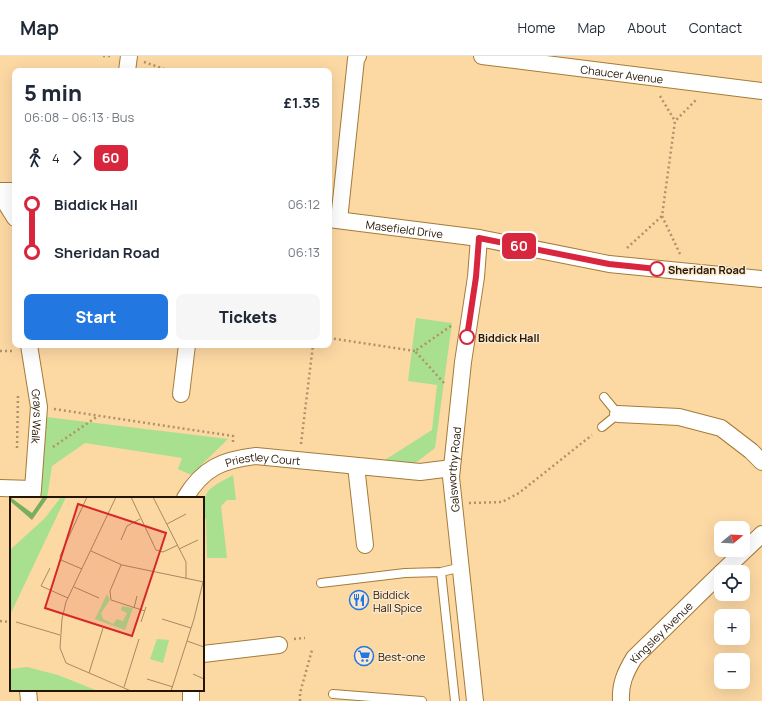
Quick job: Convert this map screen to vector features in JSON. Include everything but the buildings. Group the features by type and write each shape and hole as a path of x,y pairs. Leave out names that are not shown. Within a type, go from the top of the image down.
{"street":[{"path":"127,68 129,56"},
{"path":"334,220 356,60 358,56"},
{"name":"Chaucer Avenue","path":"482,56 762,91"},
{"path":"12,191 0,193 12,213"},
{"name":"Masefield Drive","path":"334,220 479,238"},
{"path":"479,238 609,264 762,279"},
{"name":"Galsworthy Road","path":"475,701 462,567 454,504 452,468 479,238"},
{"name":"Grays Walk","path":"29,348 39,407 32,493"},
{"path":"181,394 187,348"},
{"path":"618,414 679,417 721,428 751,451 762,462"},
{"name":"Priestley Court","path":"186,497 194,483 213,467 234,458 256,456 420,472 452,468"},
{"path":"356,466 365,545"},
{"path":"0,488 32,493"},
{"name":"Kingsley Avenue","path":"730,565 762,534"},
{"name":"Kingsley Avenue","path":"621,701 620,687 625,672 634,658 714,581"},
{"path":"204,654 279,645"},
{"path":"28,691 29,701"}],"lane":[{"path":"602,428 618,414 604,397"},
{"path":"320,583 405,572 441,572 462,567"},
{"path":"441,572 455,701"},
{"path":"333,694 422,701"}],"path":[{"path":"648,77 675,121"},
{"path":"688,272 662,216 675,121 712,85"},
{"path":"609,264 662,216"},
{"path":"415,351 470,312"},
{"path":"332,338 415,351 459,399"},
{"path":"299,460 313,348"},
{"path":"17,448 18,393"},
{"path":"39,407 233,436 234,458"},
{"path":"35,459 99,416"},
{"path":"454,504 502,502 519,493 602,428"},
{"path":"0,621 10,622"},
{"path":"300,701 300,693 312,650"}],"green space":[{"path":"416,318 452,323 435,448 413,465 383,461 432,430 437,385 408,381"},
{"path":"38,416 228,439 191,475 178,469 182,458 85,443 52,466 47,497 33,497"},
{"path":"233,475 236,500 227,500 221,506 227,558 207,558 204,500 209,490"}],"bus line":[{"name":"60","path":"467,337 476,277 479,238 609,264 657,269"}],"place":[{"name":"Sheridan Road","path":"657,269"},
{"name":"Biddick Hall","path":"467,337"},
{"name":"Biddick Hall Spice","path":"359,600"},
{"name":"Best-one","path":"364,656"}]}
